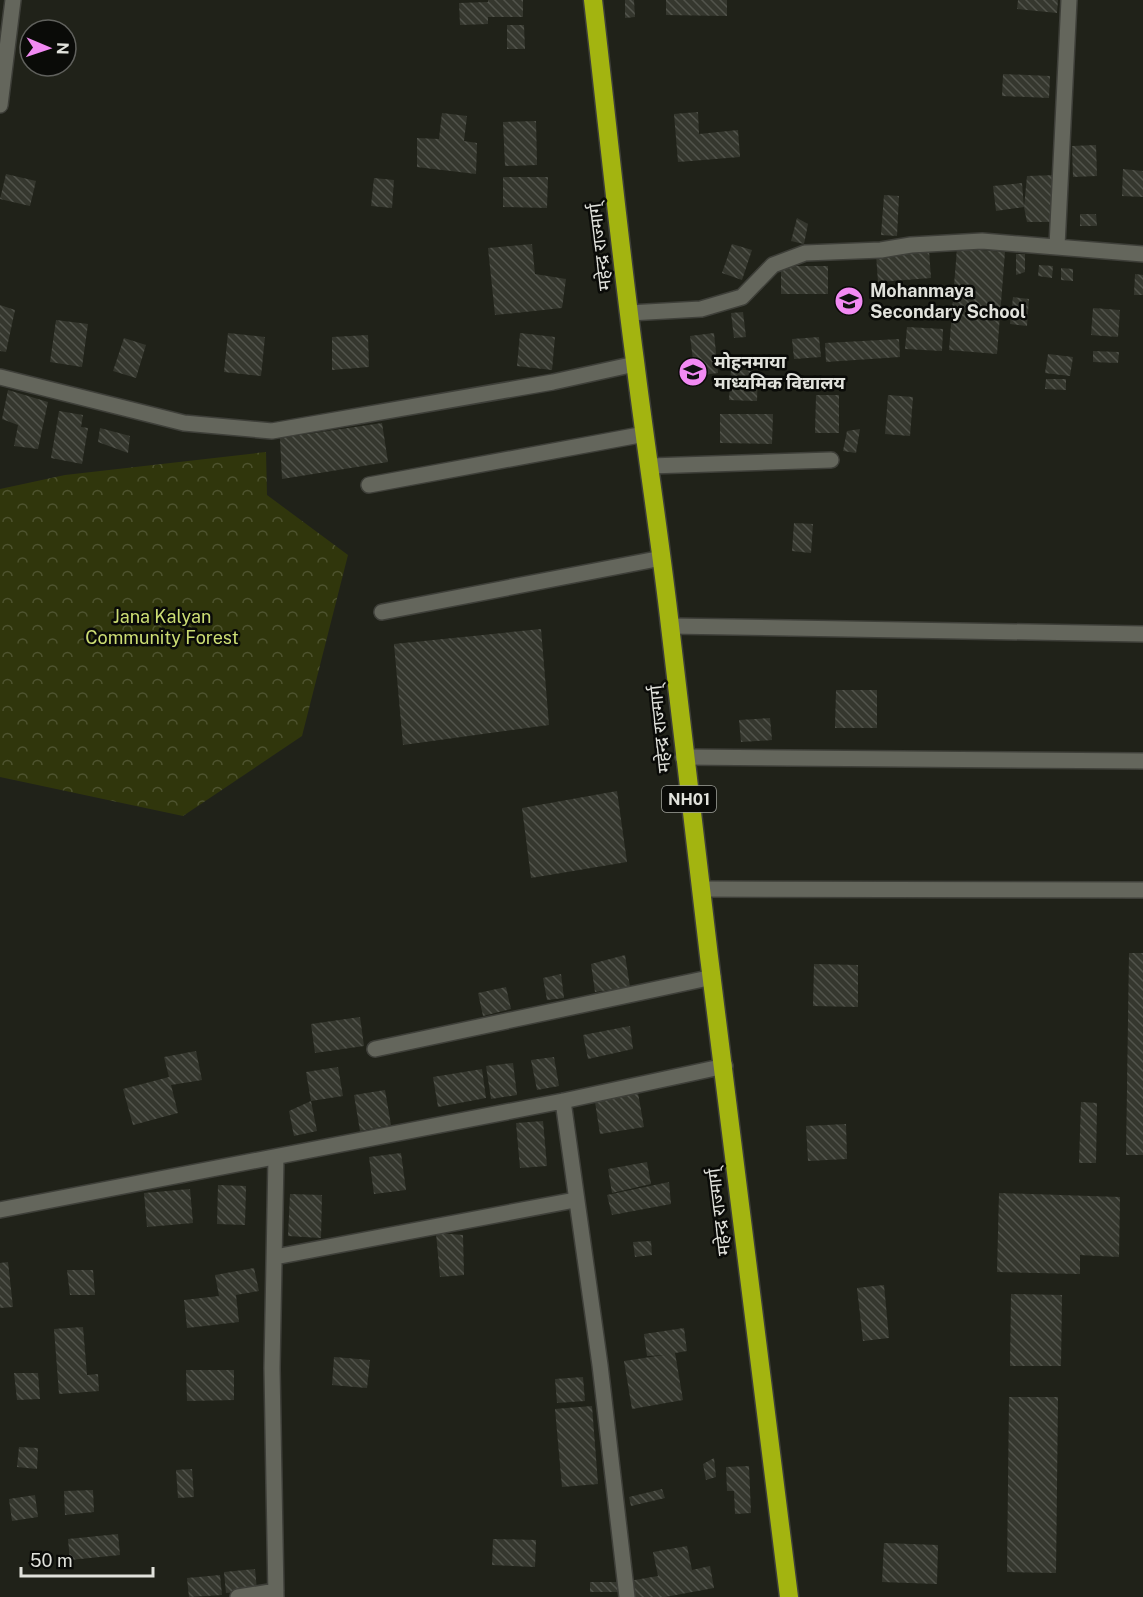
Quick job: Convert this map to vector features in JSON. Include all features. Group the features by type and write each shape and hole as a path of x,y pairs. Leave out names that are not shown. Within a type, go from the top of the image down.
{"highway":[{"name":"महेन्द्र राज्मार्ग्","path":"593,0 635,364 662,558 684,758 789,1597"}],"street":[{"path":"0,105 13,0"},
{"path":"1057,246 1069,0"},
{"path":"629,313 701,309 742,297 773,265 805,253 881,250 982,241 1143,254"},
{"path":"0,377 184,423 272,431 553,382 635,364"},
{"path":"369,485 645,434"},
{"path":"650,466 831,460"},
{"path":"382,612 662,558"},
{"path":"670,626 1143,634"},
{"path":"684,758 1143,761"},
{"path":"701,889 1143,891"},
{"path":"375,1049 713,977"},
{"path":"0,1210 563,1101 724,1066"},
{"path":"563,1101 575,1200 600,1365 627,1597"},
{"path":"238,1597 276,1594 272,1368 276,1157"},
{"path":"275,1257 575,1200"}],"green space":[{"name":"Jana Kalyan Community Forest","path":"266,452 267,495 348,555 302,736 183,816 0,777 0,489 65,475"}],"building":[{"path":"488,0 523,0 523,17 488,17 488,24 460,25 459,3 488,2"},
{"path":"625,0 634,0 635,17 625,18"},
{"path":"666,0 727,0 727,16 666,15"},
{"path":"1018,0 1058,0 1057,13 1017,9"},
{"path":"507,25 524,25 525,49 507,49"},
{"path":"1003,74 1050,76 1049,98 1002,96"},
{"path":"698,112 699,134 738,130 740,157 678,162 674,114"},
{"path":"442,113 467,116 464,141 477,143 476,174 417,167 417,138 439,139"},
{"path":"536,121 537,165 505,166 503,122"},
{"path":"1096,145 1097,176 1073,177 1072,146"},
{"path":"1123,169 1143,171 1143,197 1122,196"},
{"path":"6,174 36,181 30,206 0,199"},
{"path":"1056,175 1057,222 1027,222 1024,207 1027,176"},
{"path":"503,177 548,177 547,208 503,207"},
{"path":"374,178 394,180 392,208 371,206"},
{"path":"1022,183 1024,207 996,211 993,186"},
{"path":"884,195 899,196 897,236 881,235"},
{"path":"1080,214 1096,214 1097,226 1080,226"},
{"path":"797,218 808,224 804,244 791,241"},
{"path":"532,244 535,274 566,279 562,308 495,315 488,248"},
{"path":"732,244 752,250 742,280 722,273"},
{"path":"957,248 1005,252 997,354 949,350"},
{"path":"929,250 931,278 878,282 876,254"},
{"path":"1016,254 1025,254 1025,272 1016,275"},
{"path":"1039,265 1053,266 1052,278 1038,276"},
{"path":"781,266 828,266 828,294 781,294"},
{"path":"1061,268 1073,269 1073,281 1061,280"},
{"path":"1135,274 1143,275 1143,295 1134,295"},
{"path":"1013,297 1029,299 1027,326 1010,324"},
{"path":"0,305 15,310 6,352 0,351"},
{"path":"1093,308 1120,310 1118,337 1091,335"},
{"path":"743,312 746,337 734,338 731,313"},
{"path":"56,320 88,324 82,367 50,362"},
{"path":"907,327 943,329 942,351 905,349"},
{"path":"228,333 265,337 261,376 224,372"},
{"path":"520,333 555,337 552,370 517,366"},
{"path":"714,333 718,373 695,376 690,336"},
{"path":"368,335 369,367 332,370 332,337"},
{"path":"819,337 821,357 794,359 792,339"},
{"path":"124,338 146,345 136,378 113,371"},
{"path":"899,339 900,357 826,362 825,343"},
{"path":"1093,351 1119,352 1118,363 1093,362"},
{"path":"1048,354 1073,357 1070,376 1045,373"},
{"path":"731,369 758,371 757,401 729,400"},
{"path":"1046,379 1066,379 1066,390 1045,389"},
{"path":"8,390 48,402 38,449 14,446 18,425 2,419"},
{"path":"816,395 839,395 839,433 815,433"},
{"path":"888,395 913,397 910,436 885,434"},
{"path":"59,411 83,415 81,427 88,428 82,464 51,458"},
{"path":"720,414 773,414 772,444 720,443"},
{"path":"382,423 388,462 282,479 280,438"},
{"path":"100,428 130,436 128,453 98,442"},
{"path":"860,429 856,453 843,451 847,431"},
{"path":"794,523 813,524 811,553 792,551"},
{"path":"541,629 549,725 403,745 394,644"},
{"path":"836,690 877,690 877,728 835,728"},
{"path":"770,718 772,740 741,742 739,720"},
{"path":"617,791 627,862 531,878 522,808"},
{"path":"1129,953 1143,953 1143,1155 1126,1155"},
{"path":"625,955 630,987 595,992 591,964"},
{"path":"814,964 858,965 858,1007 813,1006"},
{"path":"561,974 564,998 547,1000 543,978"},
{"path":"506,987 511,1009 483,1016 478,993"},
{"path":"360,1017 364,1046 315,1053 311,1024"},
{"path":"630,1026 633,1049 588,1059 583,1035"},
{"path":"196,1051 202,1080 171,1085 178,1113 133,1125 123,1089 169,1077 164,1057"},
{"path":"554,1057 559,1086 537,1090 531,1060"},
{"path":"513,1063 517,1095 491,1099 486,1066"},
{"path":"338,1067 343,1096 311,1101 306,1072"},
{"path":"482,1069 486,1098 438,1107 433,1077"},
{"path":"385,1090 391,1125 360,1131 354,1095"},
{"path":"638,1093 644,1127 600,1134 595,1102"},
{"path":"311,1101 317,1131 294,1136 289,1111"},
{"path":"1081,1102 1097,1103 1096,1163 1079,1163"},
{"path":"543,1121 547,1166 520,1168 516,1123"},
{"path":"846,1124 847,1159 808,1161 806,1126"},
{"path":"401,1153 406,1190 374,1194 369,1157"},
{"path":"647,1162 651,1184 612,1193 608,1169"},
{"path":"669,1182 671,1204 612,1215 607,1195"},
{"path":"218,1185 246,1186 245,1225 217,1224"},
{"path":"190,1189 193,1223 147,1227 144,1193"},
{"path":"999,1193 1120,1197 1119,1257 1080,1255 1080,1274 997,1272"},
{"path":"290,1194 322,1195 321,1238 288,1236"},
{"path":"436,1233 463,1235 464,1275 440,1277"},
{"path":"651,1241 652,1255 635,1257 633,1242"},
{"path":"8,1262 13,1307 0,1308 0,1263"},
{"path":"254,1268 259,1291 236,1295 239,1322 187,1328 184,1300 219,1296 215,1275"},
{"path":"67,1270 93,1270 95,1295 70,1295"},
{"path":"884,1285 889,1338 863,1341 857,1288"},
{"path":"1011,1294 1062,1295 1061,1366 1010,1366"},
{"path":"83,1327 87,1375 98,1374 99,1391 59,1394 54,1329"},
{"path":"684,1328 687,1351 675,1353 683,1400 632,1409 624,1361 664,1355 647,1356 644,1334"},
{"path":"334,1357 370,1360 367,1388 332,1385"},
{"path":"186,1370 234,1370 234,1400 187,1401"},
{"path":"14,1373 38,1373 40,1399 17,1400"},
{"path":"583,1377 585,1401 557,1403 555,1379"},
{"path":"1009,1397 1058,1397 1056,1573 1007,1572"},
{"path":"592,1406 598,1484 562,1487 555,1409"},
{"path":"19,1447 38,1448 37,1469 17,1467"},
{"path":"714,1458 716,1477 706,1480 703,1464"},
{"path":"749,1466 751,1513 735,1514 734,1491 727,1491 726,1467"},
{"path":"192,1469 194,1497 178,1498 176,1470"},
{"path":"662,1489 665,1498 631,1506 629,1497"},
{"path":"93,1490 94,1512 65,1515 64,1491"},
{"path":"35,1495 38,1517 12,1521 9,1499"},
{"path":"118,1534 120,1555 70,1560 68,1539"},
{"path":"493,1539 536,1540 535,1567 492,1565"},
{"path":"884,1543 938,1545 937,1584 882,1582"},
{"path":"687,1546 692,1570 710,1566 714,1588 665,1597 632,1597 629,1581 658,1576 653,1552"},
{"path":"255,1569 257,1590 226,1593 224,1572"},
{"path":"220,1575 222,1595 189,1597 187,1578"},
{"path":"590,1582 617,1582 618,1592 590,1592"}],"place":[{"name":"Mohanmaya Secondary School","path":"849,301"},
{"name":"मोहनमाया माध्यमिक विद्यालय","path":"693,372"}]}
